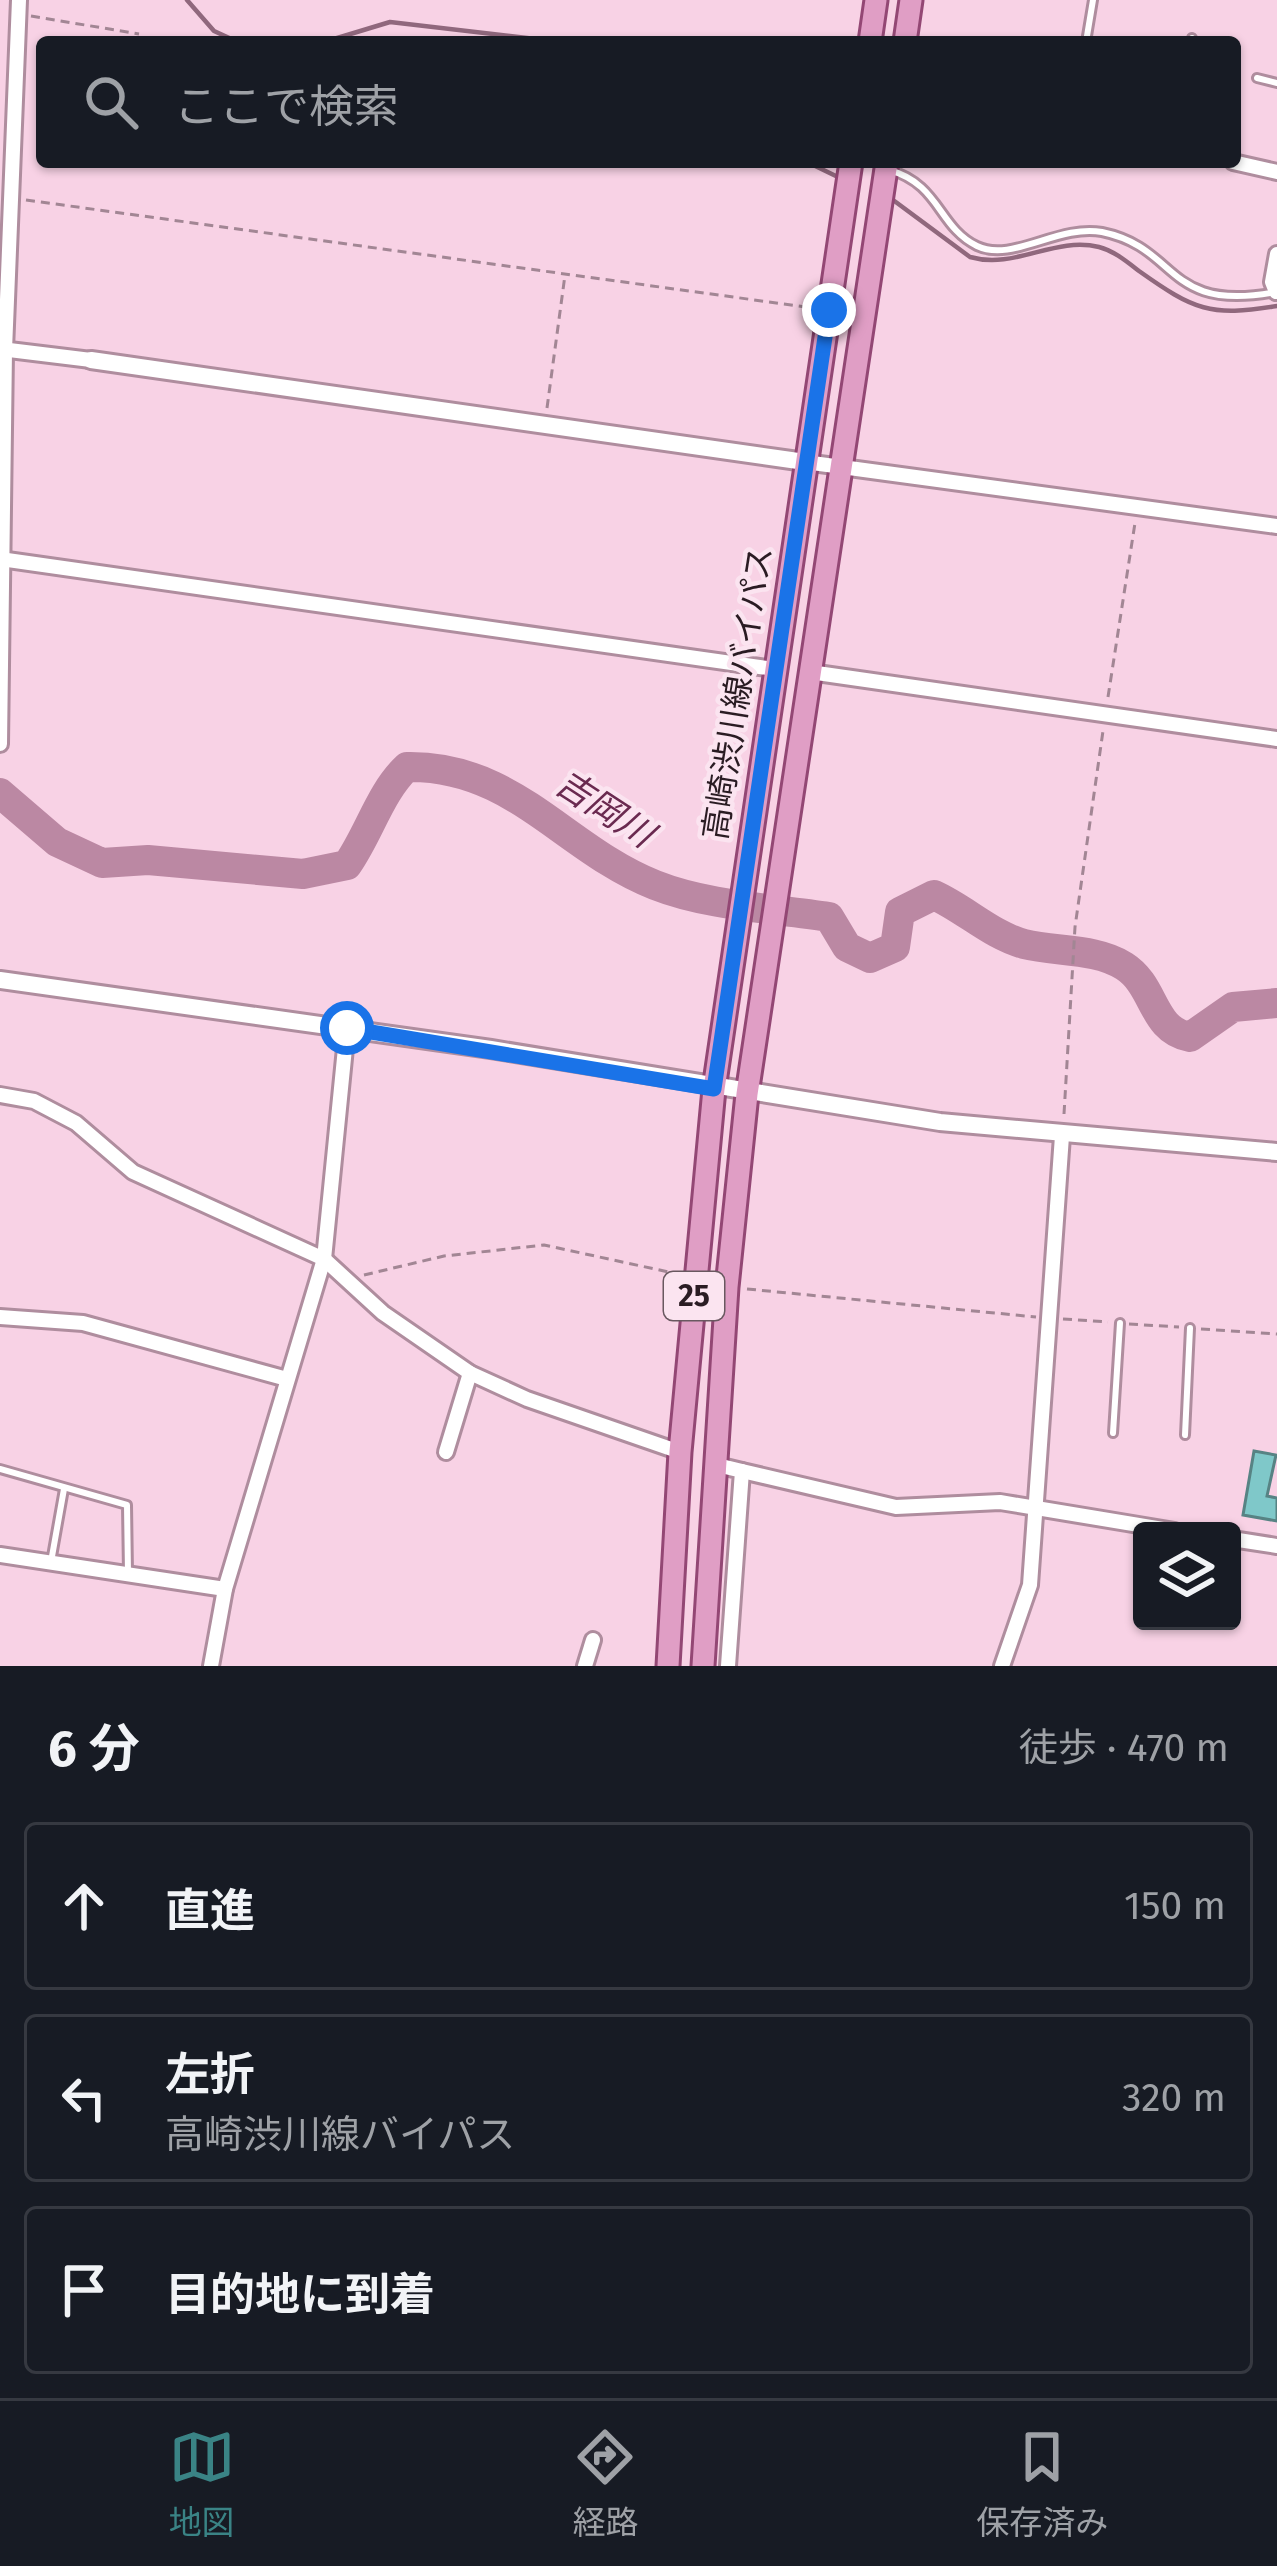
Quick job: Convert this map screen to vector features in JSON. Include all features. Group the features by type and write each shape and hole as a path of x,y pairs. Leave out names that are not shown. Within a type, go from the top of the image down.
{"main road":[{"path":"871,36 876,0"},
{"path":"906,36 911,0"},
{"name":"高崎渋川線バイパス","path":"668,1666 680,1452 714,1089 850,168"},
{"name":"高崎渋川線バイパス","path":"703,1666 713,1464 747,1094 886,171"}],"street":[{"path":"0,744 3,350 19,7"},
{"path":"1241,164 1277,172"},
{"path":"1276,292 1272,282 1277,254"},
{"path":"3,350 1277,526"},
{"path":"2,560 774,669"},
{"path":"810,672 1277,740"},
{"path":"0,980 347,1028 747,1094 1062,1136 1277,1152"},
{"path":"212,1666 225,1589 324,1258 347,1028"},
{"path":"0,1094 34,1101 76,1123 133,1172 324,1258 383,1313 470,1373 548,1407 680,1452"},
{"path":"1003,1666 1030,1586 1045,1318 1062,1136"},
{"path":"0,1317 83,1323 287,1379"},
{"path":"446,1452 470,1373"},
{"path":"713,1464 896,1507 1000,1502 1133,1525"},
{"path":"728,1666 742,1471"},
{"path":"1241,1540 1277,1546"},
{"path":"0,1555 225,1589"},
{"path":"585,1666 593,1640"}],"lane":[{"path":"1087,36 1094,0"},
{"path":"1257,78 1277,82"},
{"path":"886,171 919,181 962,237 982,249 1001,251 1055,233 1088,230 1126,243 1200,292 1244,298 1276,292"},
{"path":"1113,1433 1120,1323"},
{"path":"1185,1435 1190,1328"},
{"path":"0,1469 127,1505 128,1574"},
{"path":"51,1562 64,1489"}],"path":[{"path":"19,7 139,34"},
{"path":"13,198 829,310"},
{"path":"544,426 565,273"},
{"path":"1062,1136 1075,927"},
{"path":"350,1278 444,1256 544,1245 695,1278"},
{"path":"727,1287 1045,1318 1277,1334"}],"building":[{"path":"1254,1451 1276,1455 1267,1496 1277,1498 1277,1521 1243,1515"}],"waterway":[{"path":"187,0 214,31 225,36"},
{"path":"344,36 390,22 510,36"},
{"path":"819,168 840,178"},
{"path":"889,197 970,257 1003,259 1066,246 1099,247 1204,307 1235,311 1277,306"},
{"name":"吉岡川","path":"0,793 57,842 102,863 148,860 303,874 347,865 389,789 407,767 445,770 508,794 623,870 655,885 718,902 829,917 847,947 870,958 895,947 900,912 934,895 1012,940 1101,956 1124,966 1177,1033 1190,1037 1233,1007 1277,1003"}],"route":[{"path":"347,1028 714,1089 829,310"}]}
